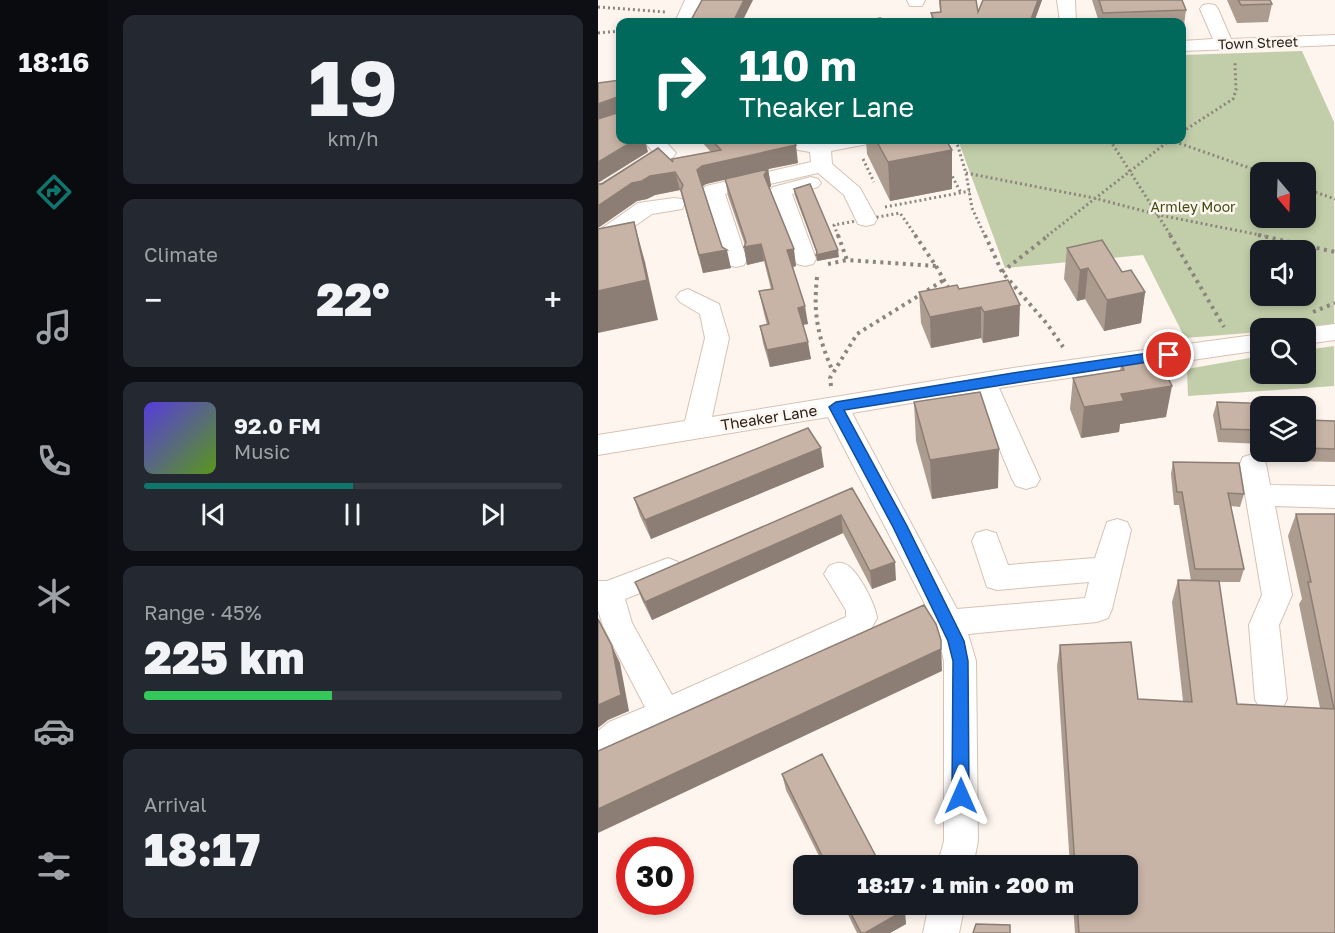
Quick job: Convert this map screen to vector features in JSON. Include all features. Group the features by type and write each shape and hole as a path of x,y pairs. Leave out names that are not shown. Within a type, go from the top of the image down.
{"street":[{"path":"1066,0 1068,18"},
{"path":"1209,9 1229,44"},
{"name":"Town Street","path":"1186,46 1334,40"},
{"path":"598,195 666,153 657,144"},
{"path":"799,144 826,163 853,192 866,219"},
{"path":"805,259 780,191 855,144"},
{"path":"736,260 713,190 826,163"},
{"path":"598,241 646,208 674,204"},
{"path":"688,297 711,310 717,338 696,430"},
{"path":"1316,335 1334,332"},
{"name":"Theaker Lane","path":"598,445 1078,367 1249,344"},
{"path":"984,382 1026,479"},
{"path":"836,407 866,487 949,623 960,661 961,841 958,855"},
{"path":"1253,464 1277,595 1264,625 1271,699"},
{"path":"1259,495 1334,497"},
{"path":"949,623 1097,609 1117,530"},
{"path":"986,541 997,578 1107,569"},
{"path":"665,713 618,626 603,593 692,560"},
{"path":"598,750 621,734 857,626 862,618 861,608 839,574"},
{"path":"941,933 945,915"}],"path":[{"path":"598,7 688,12"},
{"path":"598,33 616,31"},
{"path":"1186,129 1233,99 1236,90 1229,44"},
{"path":"957,144 966,173 972,208 1002,272 1048,325 1078,367"},
{"path":"1112,144 1159,215 1210,306 1249,344"},
{"path":"1002,272 1165,144"},
{"path":"1181,144 1250,168"},
{"path":"947,166 961,193"},
{"path":"966,173 1094,198 1159,215 1334,252"},
{"path":"885,207 970,191"},
{"path":"1316,193 1334,199"},
{"path":"847,260 834,225 900,213 950,290"},
{"path":"833,372 815,330 814,301 819,267 847,260 936,266"},
{"path":"836,407 830,378 857,334 944,280"}],"green space":[{"name":"Armley Moor","path":"1302,51 1334,122 1334,326 1316,326 1316,318 1250,318 1250,333 1185,338 1143,255 1005,268 959,144 1186,144 1186,55"},
{"path":"1334,346 1334,386 1188,396 1187,369 1250,358 1250,384 1316,384 1316,349"}],"building":[{"path":"702,0 744,0 735,18 692,18"},
{"path":"940,0 976,0 978,12 983,0 1038,0 1031,18 933,18 931,13 941,12"},
{"path":"1099,0 1182,0 1186,10 1103,13"},
{"path":"1238,0 1270,0 1272,4 1241,5"},
{"path":"616,81 616,97 598,104 598,83"},
{"path":"616,113 616,144 628,144 598,162 598,119"},
{"path":"716,144 796,145 702,166 697,170 722,247 727,250 699,255 681,190 683,185 675,172 650,176 632,183 598,206 598,184 602,184 658,148 673,162 672,159 721,150"},
{"path":"878,144 948,144 952,150 888,162"},
{"path":"768,169 764,175 794,249 787,250 805,306 798,308 808,342 767,350 760,326 769,324 759,291 773,289 761,244 744,247 746,242 725,179"},
{"path":"810,184 838,250 816,255 817,252 794,189"},
{"path":"634,222 647,280 598,291 598,229"},
{"path":"1102,240 1122,272 1131,270 1145,292 1107,300 1088,268 1080,270 1067,248"},
{"path":"1008,280 1020,305 984,312 981,307 930,317 919,292 957,285 959,289"},
{"path":"1158,358 1172,386 1121,394 1124,401 1084,407 1073,378 1124,370 1121,364"},
{"path":"980,392 999,449 930,460 914,402"},
{"path":"1217,402 1250,403 1250,430 1221,429"},
{"path":"1316,420 1335,421 1335,449 1316,448"},
{"path":"808,428 821,448 645,520 634,498"},
{"path":"1173,462 1239,463 1244,494 1228,493 1244,569 1195,569 1182,492 1177,492"},
{"path":"852,488 895,562 870,571 841,515 645,602 635,582"},
{"path":"1296,514 1335,514 1335,933 1079,933 1078,915 1138,915 1138,855 1074,855 1060,645 1131,642 1138,699 1192,702 1178,580 1219,581 1237,704 1334,709 1308,582 1311,582"},
{"path":"924,605 936,624 941,649 598,809 598,751"},
{"path":"598,619 612,646 621,695 598,705"},
{"path":"822,754 875,855 822,855 782,774"},
{"path":"852,915 896,915 865,933 861,933"},
{"path":"976,924 1010,925 1010,933 973,933"}],"route":[{"path":"961,796 960,661 956,641 900,526 836,407 1013,377 1169,355"}]}
